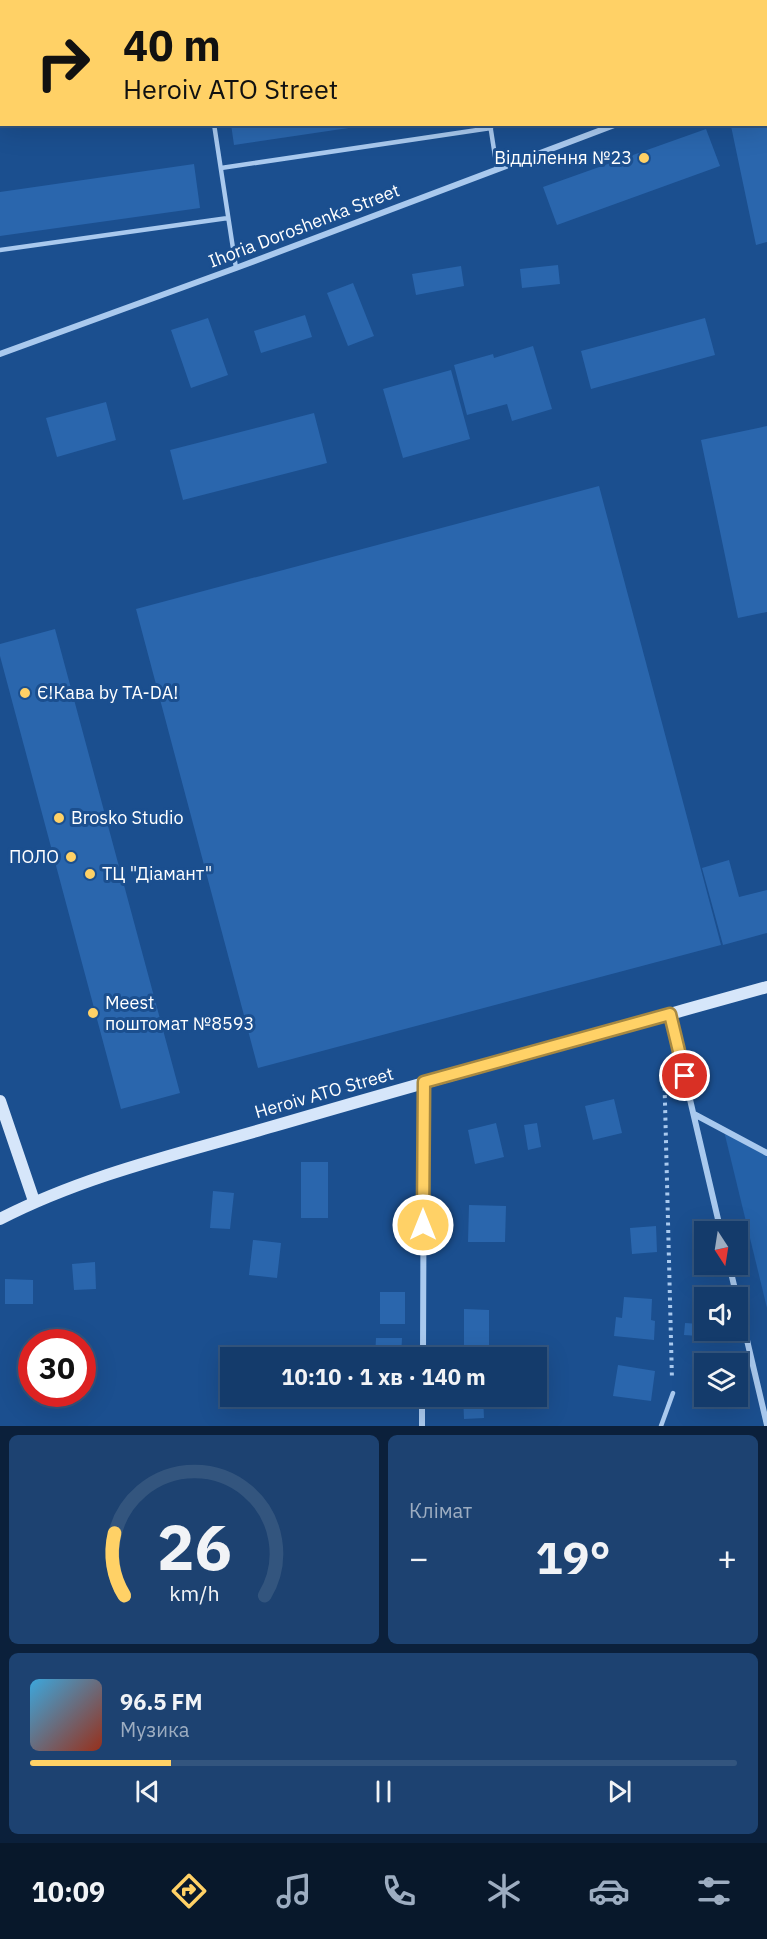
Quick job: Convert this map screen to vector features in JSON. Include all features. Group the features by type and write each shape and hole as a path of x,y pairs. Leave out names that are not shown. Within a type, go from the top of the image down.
{"main road":[{"name":"Heroiv ATO Street","path":"0,1219 34,1201 119,1172 424,1082 767,987"},
{"path":"0,1101 34,1201"}],"street":[{"name":"Ihoria Doroshenka Street","path":"0,354 236,268 612,126"},
{"path":"670,1014 718,1221"},
{"path":"423,1347 424,1082"},
{"path":"694,1114 767,1153"},
{"path":"747,1341 767,1425"},
{"path":"422,1407 422,1426"}],"lane":[{"path":"214,126 236,268"},
{"path":"221,168 490,126 497,169"},
{"path":"0,250 228,218"},
{"path":"661,1426 673,1393"}],"path":[{"path":"673,1393 664,1063 680,1056"}],"shaded area":[{"path":"723,1127 767,1152 767,1308 748,1230 748,1221 746,1221"}],"building":[{"path":"231,126 362,126 234,145"},
{"path":"731,126 767,126 767,242 756,245"},
{"path":"706,129 720,166 557,225 543,187"},
{"path":"194,164 200,208 0,236 0,192"},
{"path":"558,265 560,284 522,288 520,269"},
{"path":"461,266 464,286 416,295 412,274"},
{"path":"353,283 374,336 348,346 327,293"},
{"path":"305,315 312,337 261,353 254,331"},
{"path":"208,318 228,375 191,388 171,330"},
{"path":"705,318 715,355 591,389 581,351"},
{"path":"533,346 552,409 512,421 507,404 467,415 454,365 493,354 494,358"},
{"path":"451,370 470,439 403,458 383,389"},
{"path":"106,402 116,440 57,457 46,418"},
{"path":"314,413 327,463 183,500 170,450"},
{"path":"767,426 767,612 738,618 701,440"},
{"path":"599,486 721,945 258,1068 136,609"},
{"name":"ТЦ \"Діамант\"","path":"55,629 180,1093 121,1109 0,656 0,644"},
{"path":"729,860 739,897 767,890 767,933 723,945 702,868"},
{"path":"614,1099 622,1133 593,1140 585,1106"},
{"path":"496,1123 504,1157 475,1164 468,1130"},
{"path":"537,1123 541,1147 528,1150 524,1125"},
{"path":"301,1162 328,1162 328,1218 301,1218"},
{"path":"213,1191 234,1193 230,1229 210,1228"},
{"path":"469,1205 506,1206 505,1242 468,1242"},
{"path":"656,1226 657,1252 632,1254 630,1228"},
{"path":"253,1240 281,1243 277,1278 249,1275"},
{"path":"95,1262 96,1289 74,1290 72,1264"},
{"path":"5,1279 33,1280 33,1304 5,1304"},
{"path":"380,1292 405,1292 405,1324 380,1324"},
{"path":"624,1297 652,1299 651,1320 655,1321 654,1340 614,1336 616,1317 622,1318"},
{"path":"464,1309 489,1310 489,1345 464,1345"},
{"path":"685,1323 694,1324 694,1336 684,1335"},
{"path":"376,1338 402,1338 402,1347 376,1347"},
{"path":"618,1365 655,1371 651,1401 613,1396"},
{"path":"463,1407 484,1407 484,1418 464,1419"}],"place":[{"name":"Відділення №23","path":"644,158"},
{"name":"Є!Кава by TA-DA!","path":"25,693"},
{"name":"Brosko Studio","path":"59,818"},
{"name":"ПОЛО","path":"71,857"},
{"name":"ТЦ \"Діамант\"","path":"90,874"},
{"name":"Meest поштомат №8593","path":"93,1013"}],"route":[{"path":"423,1225 424,1082 670,1014 685,1076"}]}
